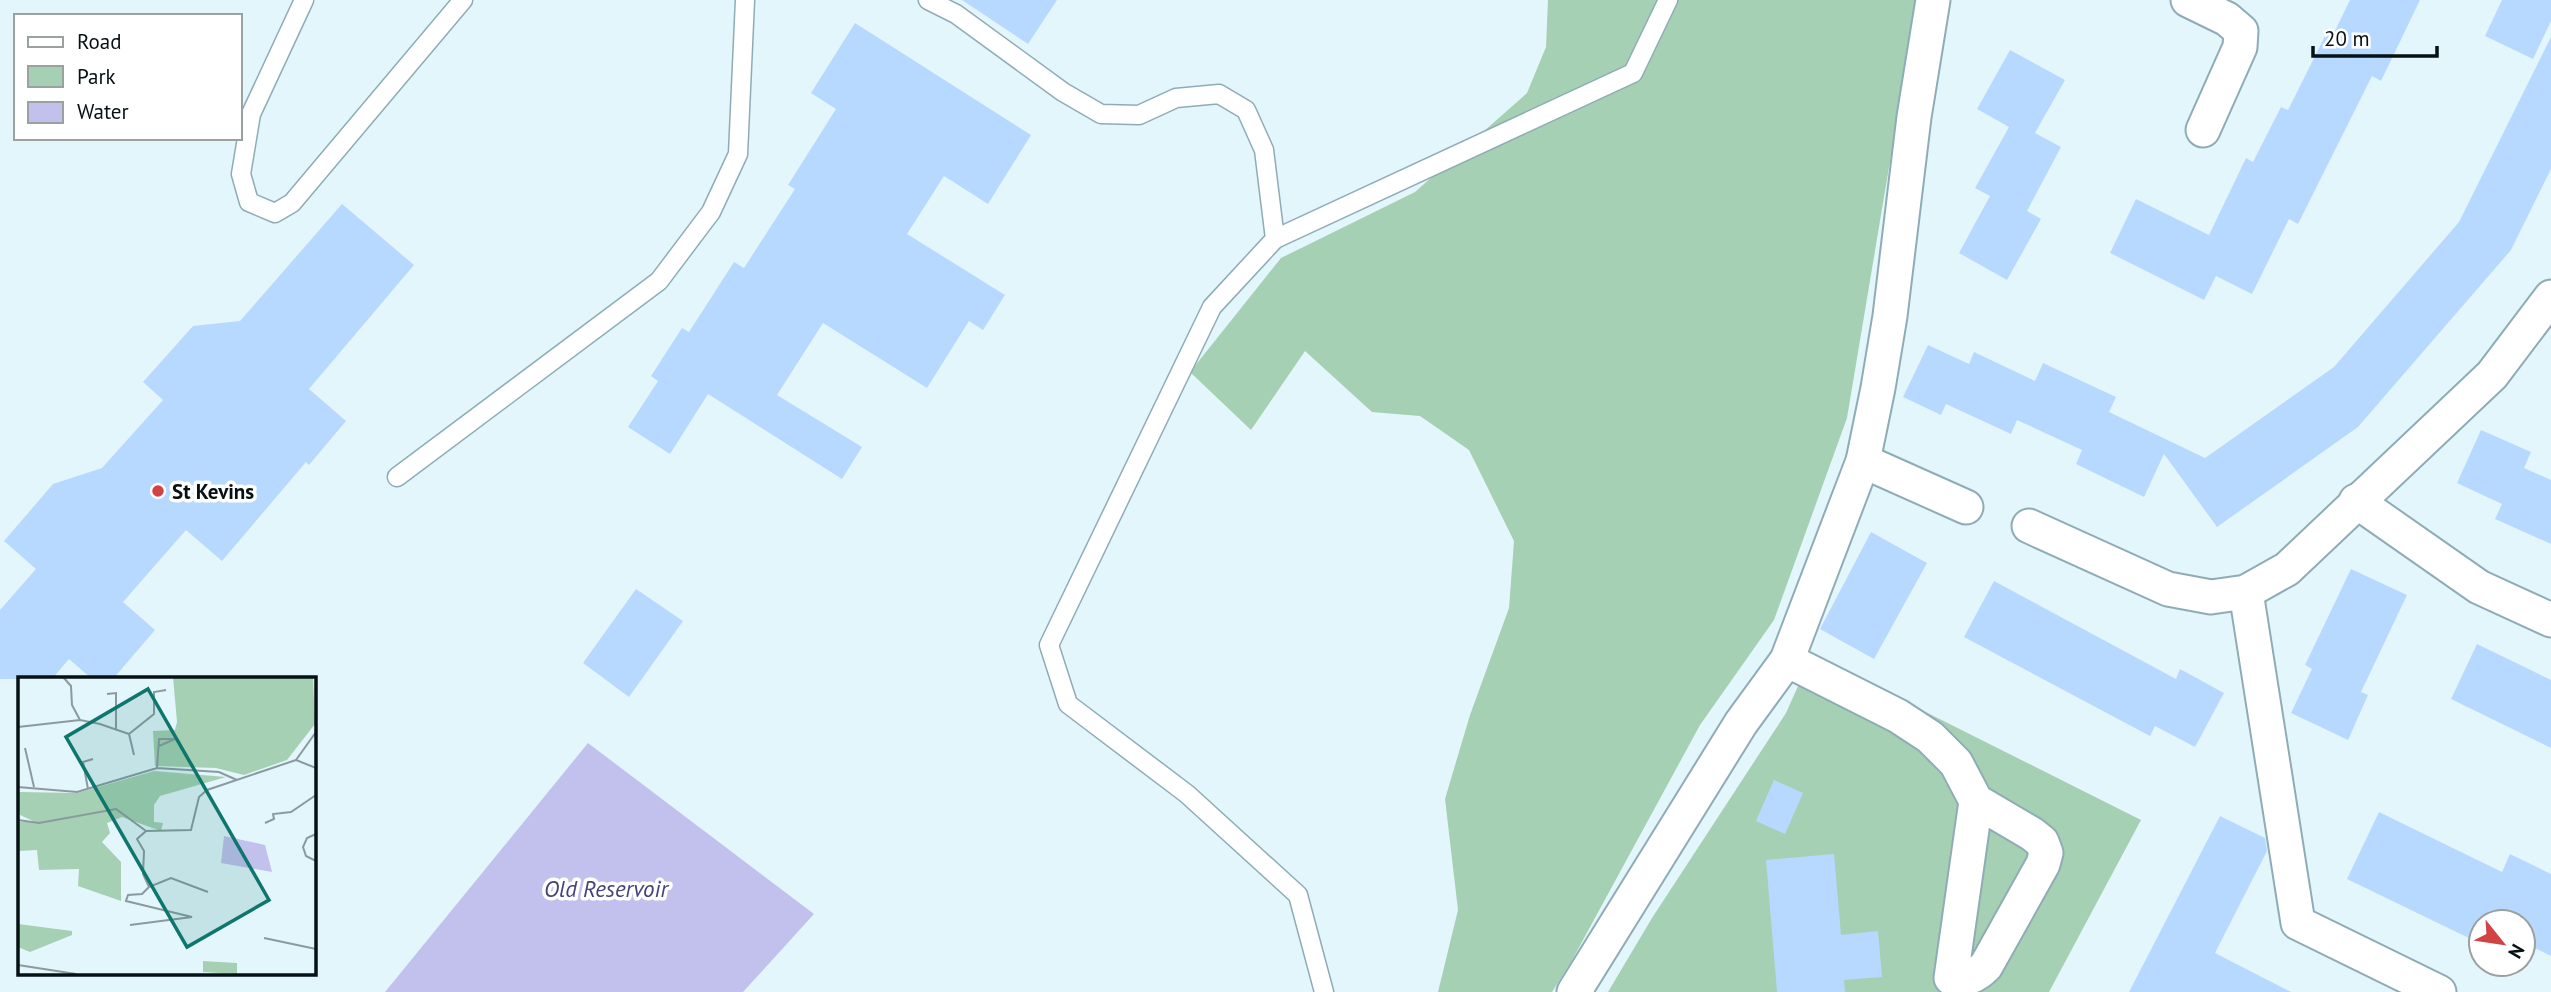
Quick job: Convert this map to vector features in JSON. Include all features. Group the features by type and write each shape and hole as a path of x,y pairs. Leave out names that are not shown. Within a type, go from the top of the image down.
{"street":[{"path":"1574,992 1741,723 1787,660 1863,461 1890,316 1914,117 1933,0"},
{"path":"2188,0 2227,19 2241,31 2241,47 2203,130"},
{"path":"2029,526 2168,589 2211,597 2246,592 2287,569 2492,375 2551,297"},
{"path":"1863,461 1966,507"},
{"path":"2356,501 2479,587 2551,620"},
{"path":"2246,592 2298,923 2439,992"},
{"path":"1787,660 1898,716 1930,737 1956,763 1976,801 2042,842 2046,853 2043,864 1986,966 1976,975 1963,980 1951,978 1976,801"}],"lane":[{"path":"304,0 251,114 241,174 249,202 275,213 292,203 463,0"},
{"path":"397,477 659,281 711,212 738,153 745,0"},
{"path":"928,0 956,14 1063,92 1101,114 1139,115 1175,98 1219,94 1246,110 1264,150 1275,239"},
{"path":"1324,992 1298,895 1186,794 1068,704 1049,645 1212,307 1275,239 1633,73 1668,0"}],"green space":[{"path":"1548,0 1917,0 1847,418 1774,620 1700,725 1552,992 1438,992 1458,910 1445,799 1470,715 1509,608 1514,541 1469,450 1420,416 1372,412 1305,351 1251,430 1190,372 1281,258 1415,192 1527,93 1546,47"},
{"path":"1812,655 2141,820 2049,992 1608,992 1652,918 1786,713"}],"water":[{"name":"Old Reservoir","path":"588,743 814,914 743,992 385,992"}],"building":[{"path":"962,0 1057,0 1028,44"},
{"path":"2350,0 2420,0 2381,81 2372,76 2298,224 2289,219 2252,294 2216,276 2204,300 2110,253 2136,199 2209,235 2246,158 2253,162 2281,107 2288,110 2327,32 2333,35"},
{"path":"2502,0 2551,0 2551,21 2533,59 2485,36"},
{"path":"855,23 1031,135 988,204 944,176 907,234 1005,295 983,330 969,321 927,388 823,323 777,395 862,447 842,479 708,394 670,454 628,427 658,381 651,376 682,328 689,332 734,262 744,268 795,189 788,185 836,109 811,93"},
{"path":"2551,37 2551,169 2511,250 2358,427 2217,527 2164,454 2144,497 2076,464 2082,450 2017,420 2011,434 1946,404 1941,415 1903,397 1928,345 1969,364 1974,352 2035,381 2043,363 2116,397 2109,412 2205,458 2334,367 2459,222"},
{"path":"2010,50 2065,80 2035,133 2061,147 2027,211 2041,219 2007,280 1959,253 1990,196 1975,188 2009,127 1977,109"},
{"name":"St Kevins","path":"342,204 414,265 309,389 346,421 309,465 306,462 222,561 186,530 123,602 155,630 115,677 90,677 69,659 54,677 0,679 0,610 36,569 4,541 53,484 102,468 163,400 143,382 193,326 240,321"},
{"path":"2481,430 2531,452 2524,468 2551,480 2551,544 2495,519 2502,504 2457,483"},
{"path":"1871,532 1927,563 1874,659 1820,629"},
{"path":"2351,569 2407,595 2361,692 2368,695 2348,740 2291,713 2312,669 2305,665"},
{"path":"1994,581 2176,679 2180,669 2224,693 2195,747 2155,726 2150,736 1964,637"},
{"path":"636,589 683,621 629,697 583,663"},
{"path":"2477,644 2551,680 2551,748 2451,699"},
{"path":"1774,780 1803,793 1785,834 1756,821"},
{"path":"2379,812 2502,872 2510,854 2551,874 2551,956 2537,949 2537,908 2467,908 2467,937 2347,879"},
{"path":"2220,816 2265,838 2267,851 2215,953 2291,992 2129,992"},
{"path":"1834,854 1841,935 1878,931 1882,977 1844,980 1845,992 1777,992 1766,860"}],"place":[{"name":"St Kevins","path":"158,491"}]}
